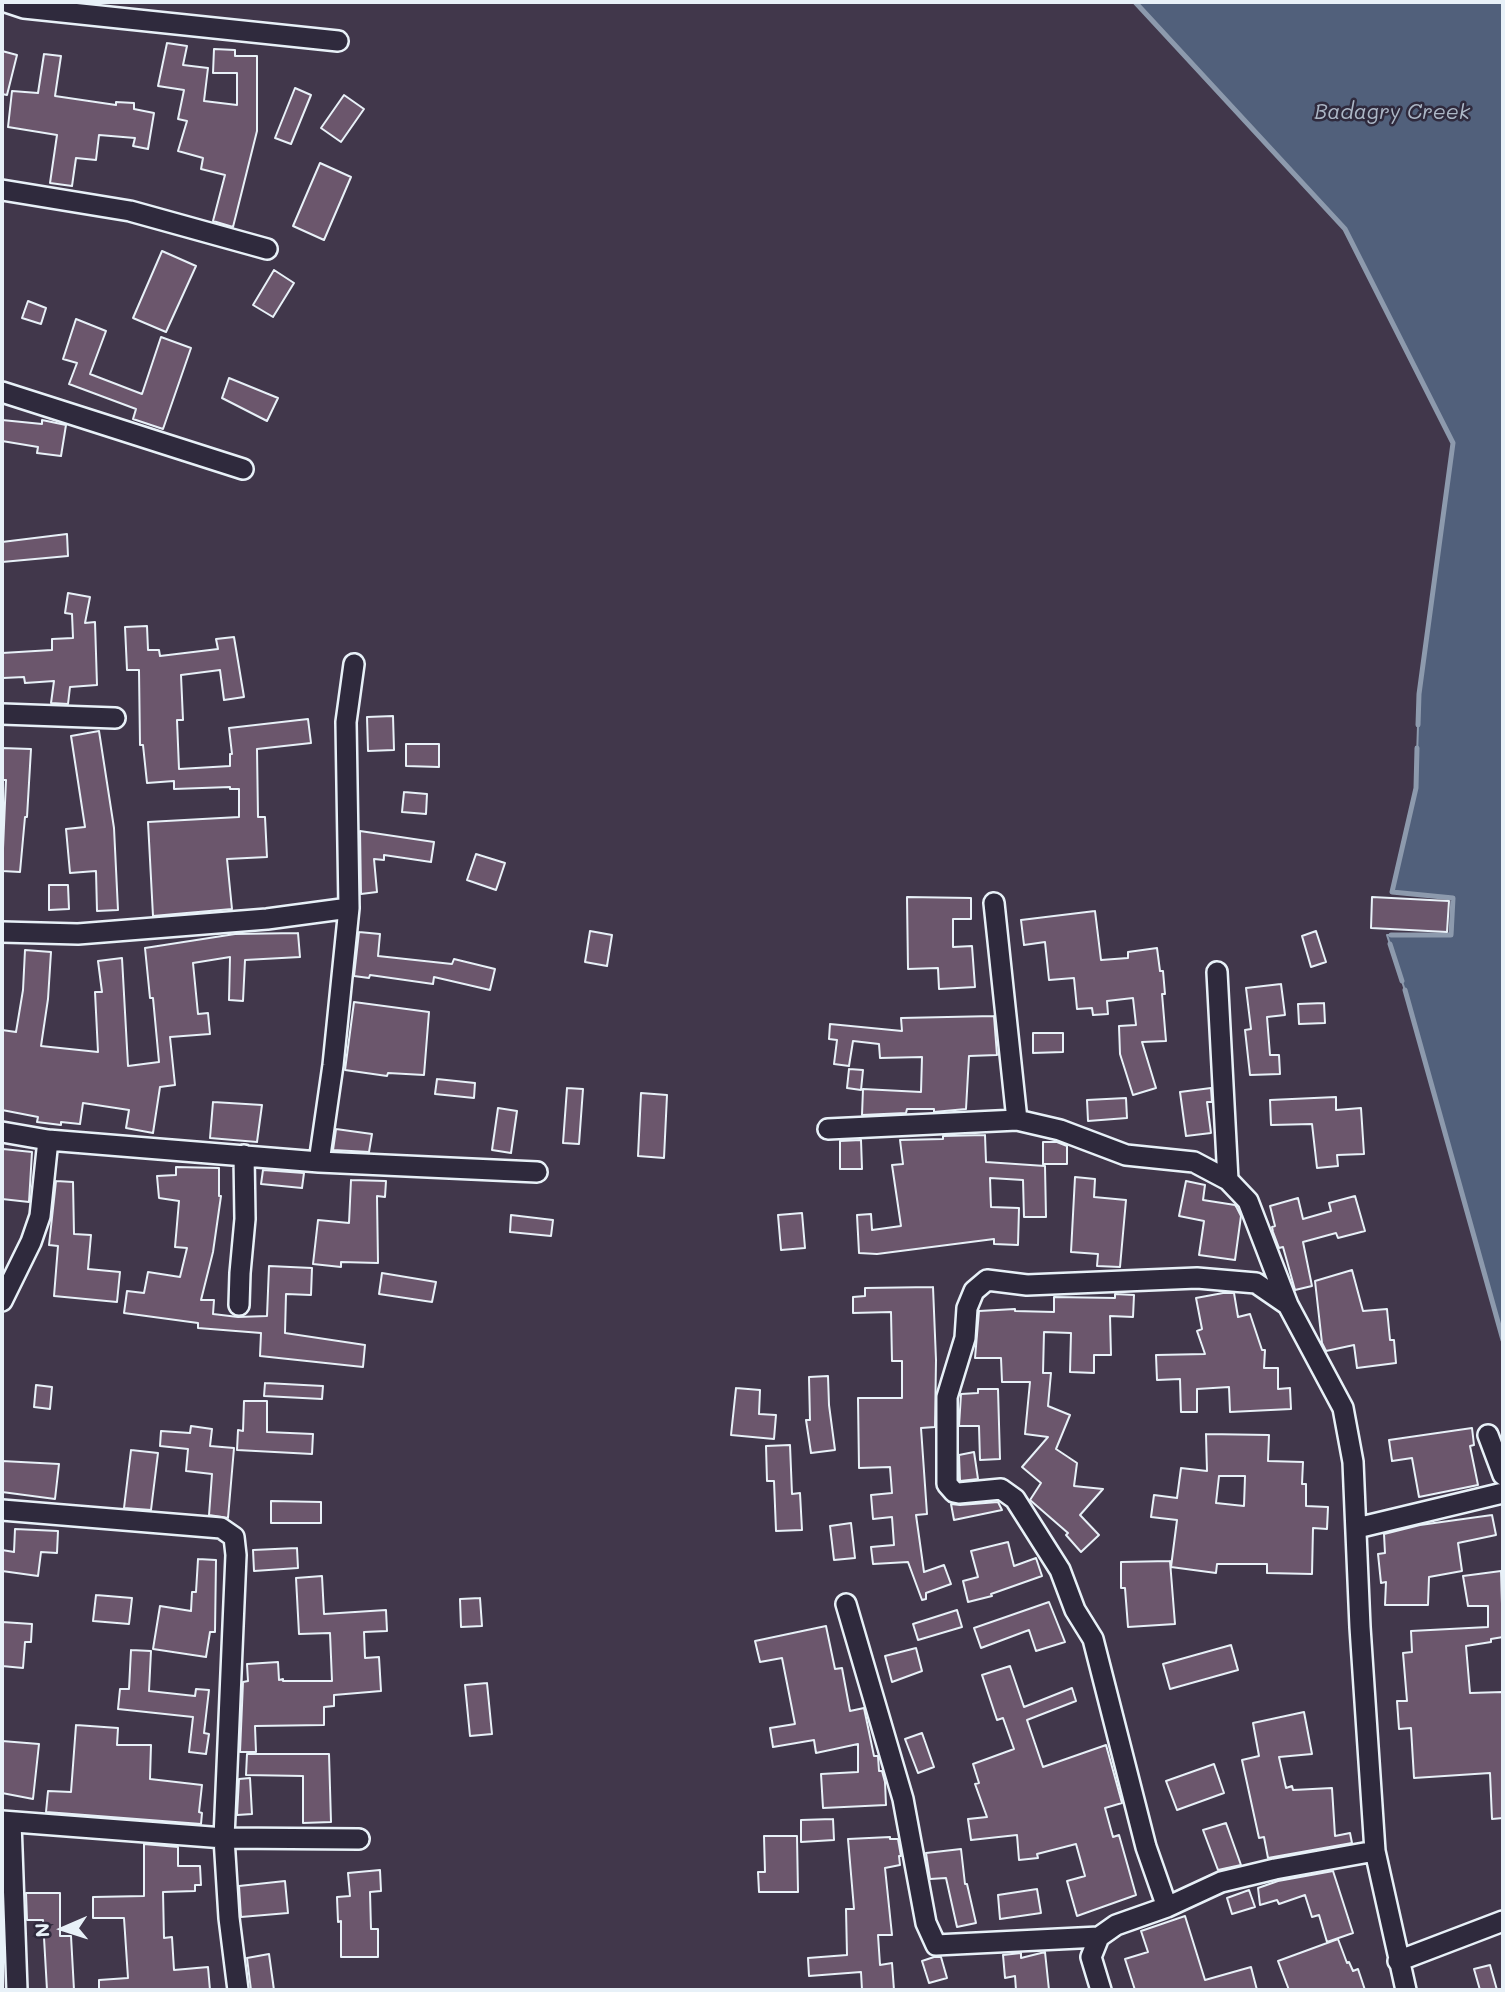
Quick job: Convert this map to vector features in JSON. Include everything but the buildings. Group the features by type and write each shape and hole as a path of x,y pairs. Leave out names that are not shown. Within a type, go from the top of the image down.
{"street":[{"path":"6,2 24,8 338,41"},
{"path":"2,190 130,211 267,249"},
{"path":"2,392 243,469"},
{"path":"319,1162 349,908 346,722 354,664"},
{"path":"2,713 116,718"},
{"path":"994,903 1017,1120"},
{"path":"2,932 78,934 267,919 349,908"},
{"path":"1217,972 1228,1180"},
{"path":"828,1129 1017,1120 1060,1130 1126,1155 1194,1162 1228,1180 1248,1201 1288,1305 1343,1408 1353,1462 1360,1627 1375,1851 1406,1990"},
{"path":"2,1132 48,1140 319,1162 537,1172"},
{"path":"2,1301 31,1242 40,1216 48,1140"},
{"path":"239,1305 245,1219 244,1154"},
{"path":"1167,1906 1146,1847 1093,1639 1069,1598 1060,1570 1009,1493 1001,1489 959,1493 954,1492 947,1484 947,1397 965,1338 967,1308 974,1291 987,1280 1027,1285 1197,1278 1256,1283 1288,1305"},
{"path":"1489,1435 1503,1475"},
{"path":"1357,1528 1503,1493"},
{"path":"2,1510 221,1528 234,1537 236,1555 224,1838 229,1918 238,1990"},
{"path":"846,1604 903,1799 926,1923 936,1945 1099,1937 1116,1925 1221,1882 1375,1851"},
{"path":"17,1990 7,1821 224,1838 359,1839"},
{"path":"1398,1961 1503,1921"},
{"path":"1099,1937 1091,1957 1101,1990"}],"water":[{"name":"Badagry Creek","path":"1135,2 1503,2 1503,1340 1411,1009 1387,935 1452,935 1453,898 1392,892 1416,788 1419,694 1453,443 1345,229"}],"waterway":[{"path":"1135,2 1345,229 1453,443 1419,694 1418,725"},
{"path":"1391,935 1451,935 1453,898 1392,892 1416,788 1417,748"},
{"path":"1390,944 1402,981"},
{"path":"1405,990 1503,1340"}]}
